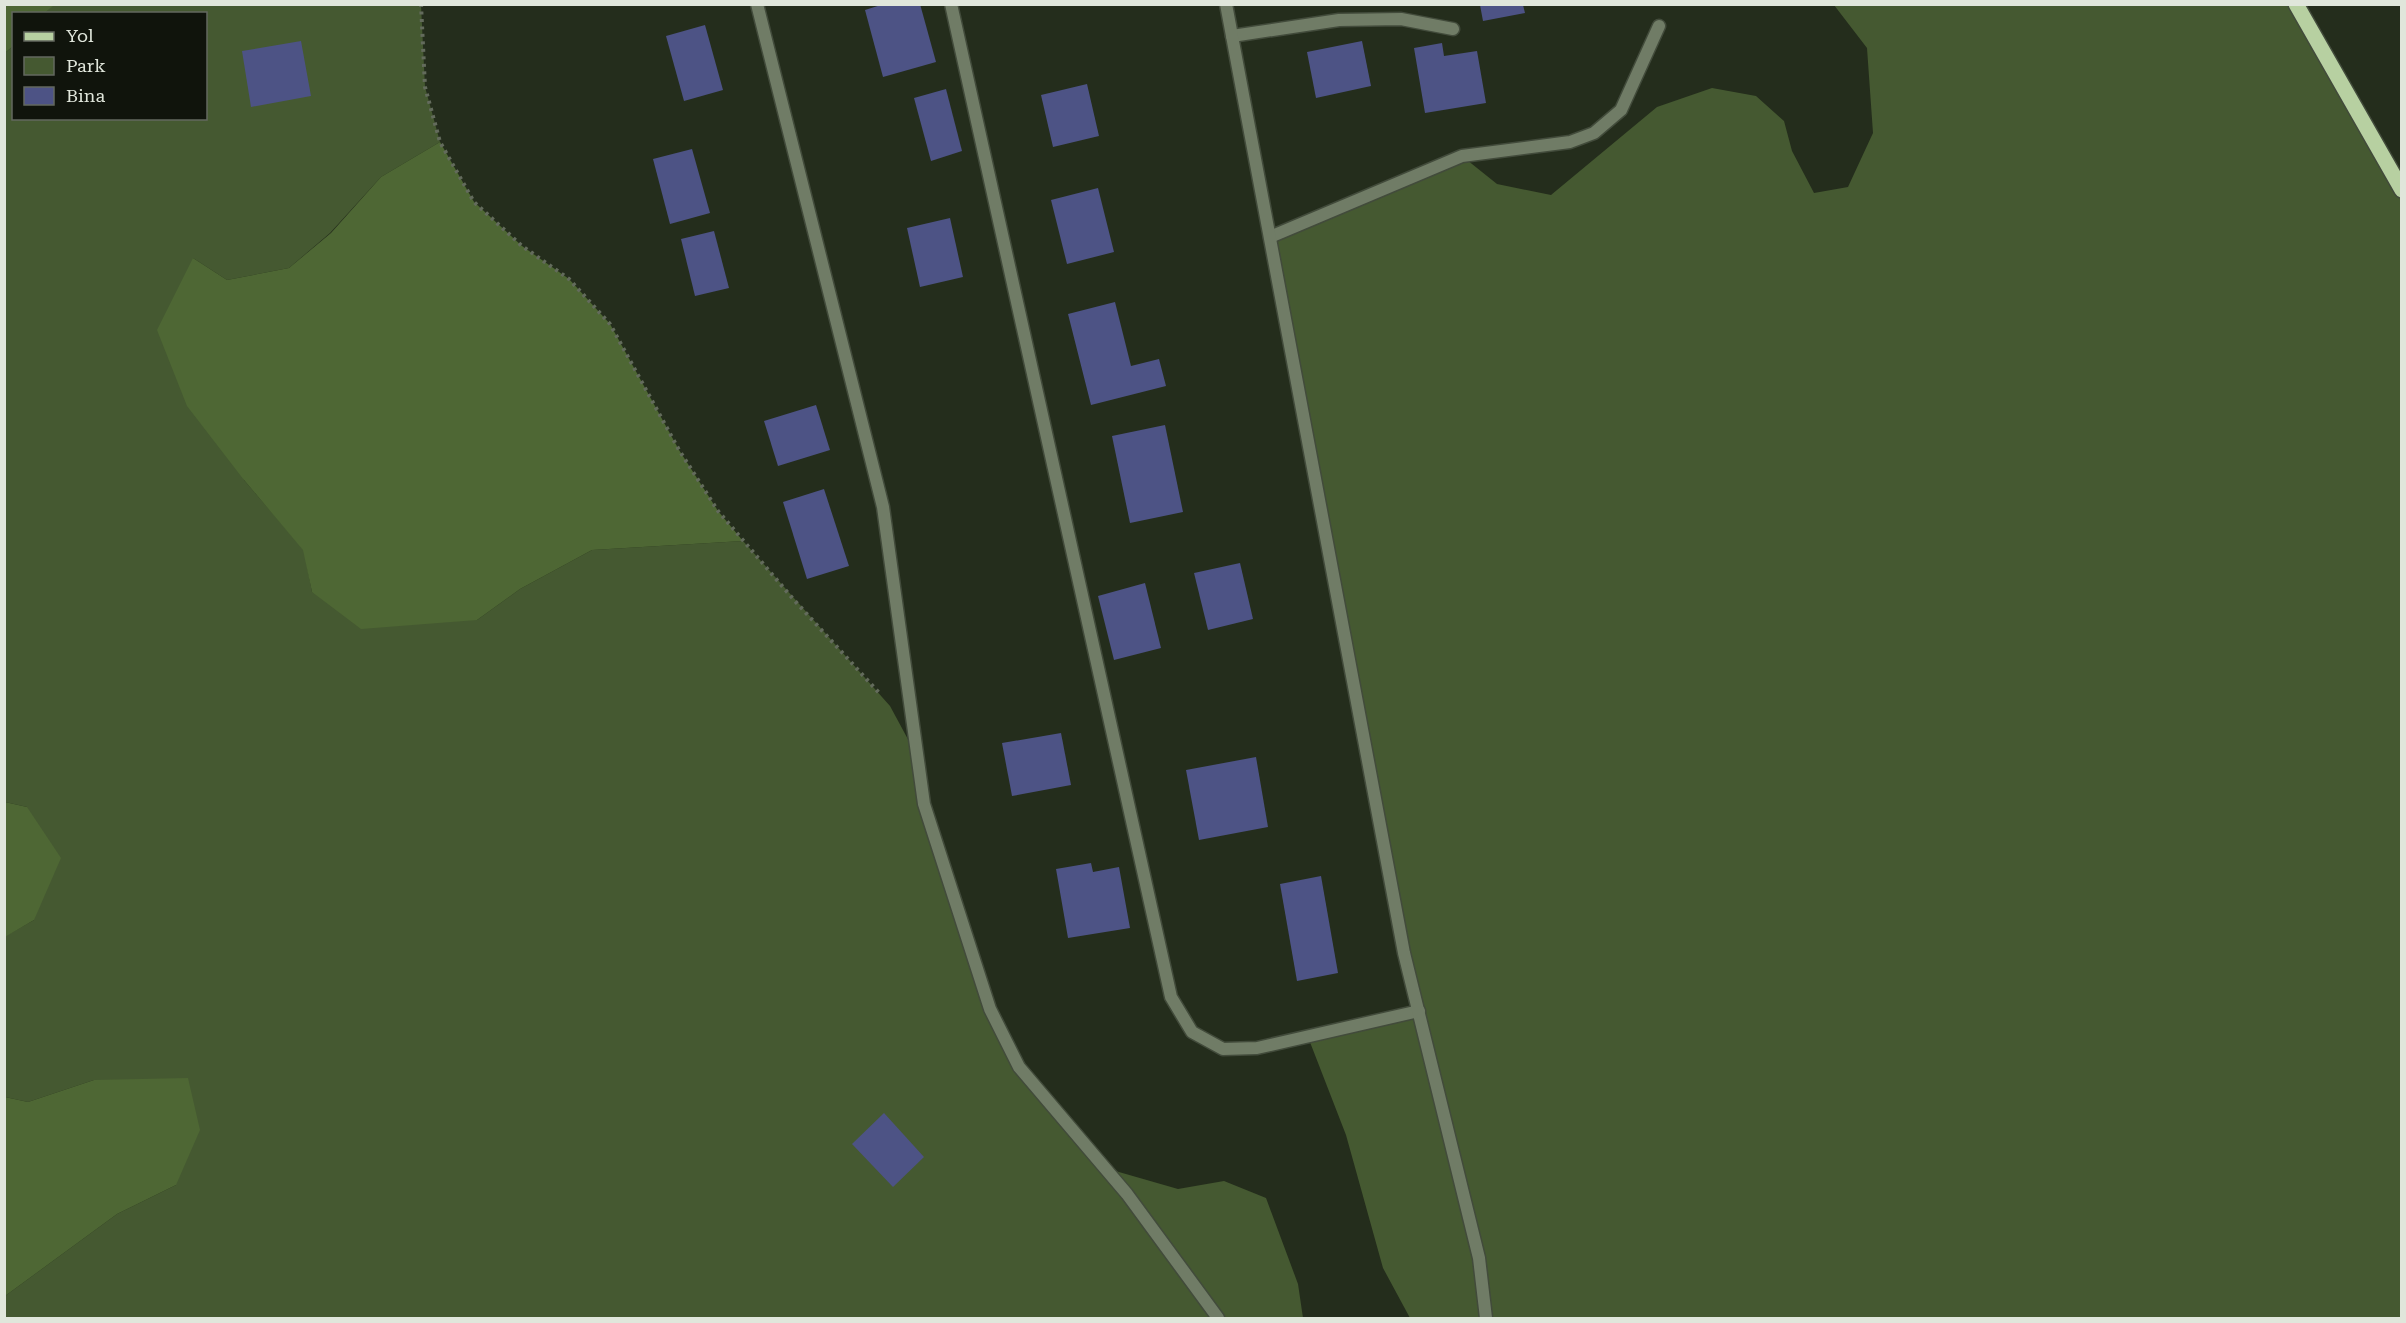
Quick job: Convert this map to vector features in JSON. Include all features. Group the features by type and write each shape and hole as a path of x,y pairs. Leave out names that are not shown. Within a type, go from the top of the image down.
{"main road":[{"path":"2296,4 2402,190"}],"street":[{"path":"757,4 883,507 924,804 990,1009 1019,1067 1127,1194 1218,1318"},
{"path":"951,4 1171,997 1192,1032 1222,1049 1257,1048 1419,1011"},
{"path":"1226,4 1404,953 1479,1258 1486,1318"},
{"path":"1232,36 1339,20 1401,19 1453,29"},
{"path":"1270,237 1462,156 1570,142 1594,132 1621,110 1659,26"}],"path":[{"path":"421,4 425,87 440,142 474,202 522,246 569,279 610,324 679,450 718,511 794,600 884,699"}],"green space":[{"path":"5,4 54,4 46,12 12,12 12,47 5,53"},
{"path":"54,4 421,5 425,87 440,142 381,177 330,233 289,268 227,280 193,258 244,480 304,550 312,592 477,620 520,589 592,550 743,541 890,706 917,756 924,804 990,1009 1019,1067 1105,1168 1178,1189 1224,1181 1266,1198 1298,1284 1303,1318 5,1318 5,1296 117,1214 176,1185 94,1080 28,1102 5,1097 4,937 34,920 27,807 5,802 5,53 12,47 12,120 207,120 207,12 46,12"},
{"path":"1834,5 2296,5 2401,190 2401,1318 1410,1318 1383,1268 1346,1135 1308,1037 1418,1011 1270,237 1462,156 1497,184 1551,195 1657,107 1712,88 1756,96 1784,121 1792,151 1814,193 1848,187 1873,133 1867,48"},
{"path":"440,142 474,202 522,246 569,279 610,324 679,450 718,511 743,541 592,550 520,589 477,620 361,629 312,592 303,550 244,480 187,406 157,330 193,258 227,280 289,268 331,233 381,177"},
{"path":"5,802 27,807 61,858 34,920 5,937"},
{"path":"188,1078 200,1130 176,1185 117,1214 5,1296 5,1097 28,1102 94,1080"}],"building":[{"path":"884,4 920,4 936,62 883,77 865,10"},
{"path":"1480,5 1523,5 1525,13 1483,21"},
{"path":"705,25 723,90 684,101 666,36"},
{"path":"301,41 311,96 251,107 242,51"},
{"path":"1362,41 1371,86 1316,98 1307,52"},
{"path":"1442,43 1444,56 1477,51 1486,103 1425,113 1414,48"},
{"path":"1087,84 1099,136 1053,147 1041,95"},
{"path":"946,89 962,151 931,161 914,98"},
{"path":"692,149 710,213 670,224 653,159"},
{"path":"1098,188 1114,252 1067,264 1051,200"},
{"path":"950,218 963,277 920,287 907,228"},
{"path":"714,231 729,288 695,296 681,239"},
{"path":"1115,302 1131,366 1159,359 1166,386 1091,405 1068,314"},
{"path":"816,405 830,450 778,466 764,421"},
{"path":"1165,425 1183,512 1130,523 1112,436"},
{"path":"824,489 849,566 807,579 783,502"},
{"path":"1240,563 1253,619 1208,630 1194,573"},
{"path":"1145,583 1161,648 1114,660 1098,596"},
{"path":"1061,733 1071,785 1012,796 1002,743"},
{"path":"1256,757 1268,827 1199,840 1186,770"},
{"path":"1091,863 1093,872 1119,867 1130,928 1068,938 1056,869"},
{"path":"1321,876 1338,973 1297,981 1280,884"},
{"path":"884,1113 924,1157 893,1187 852,1144"}]}
